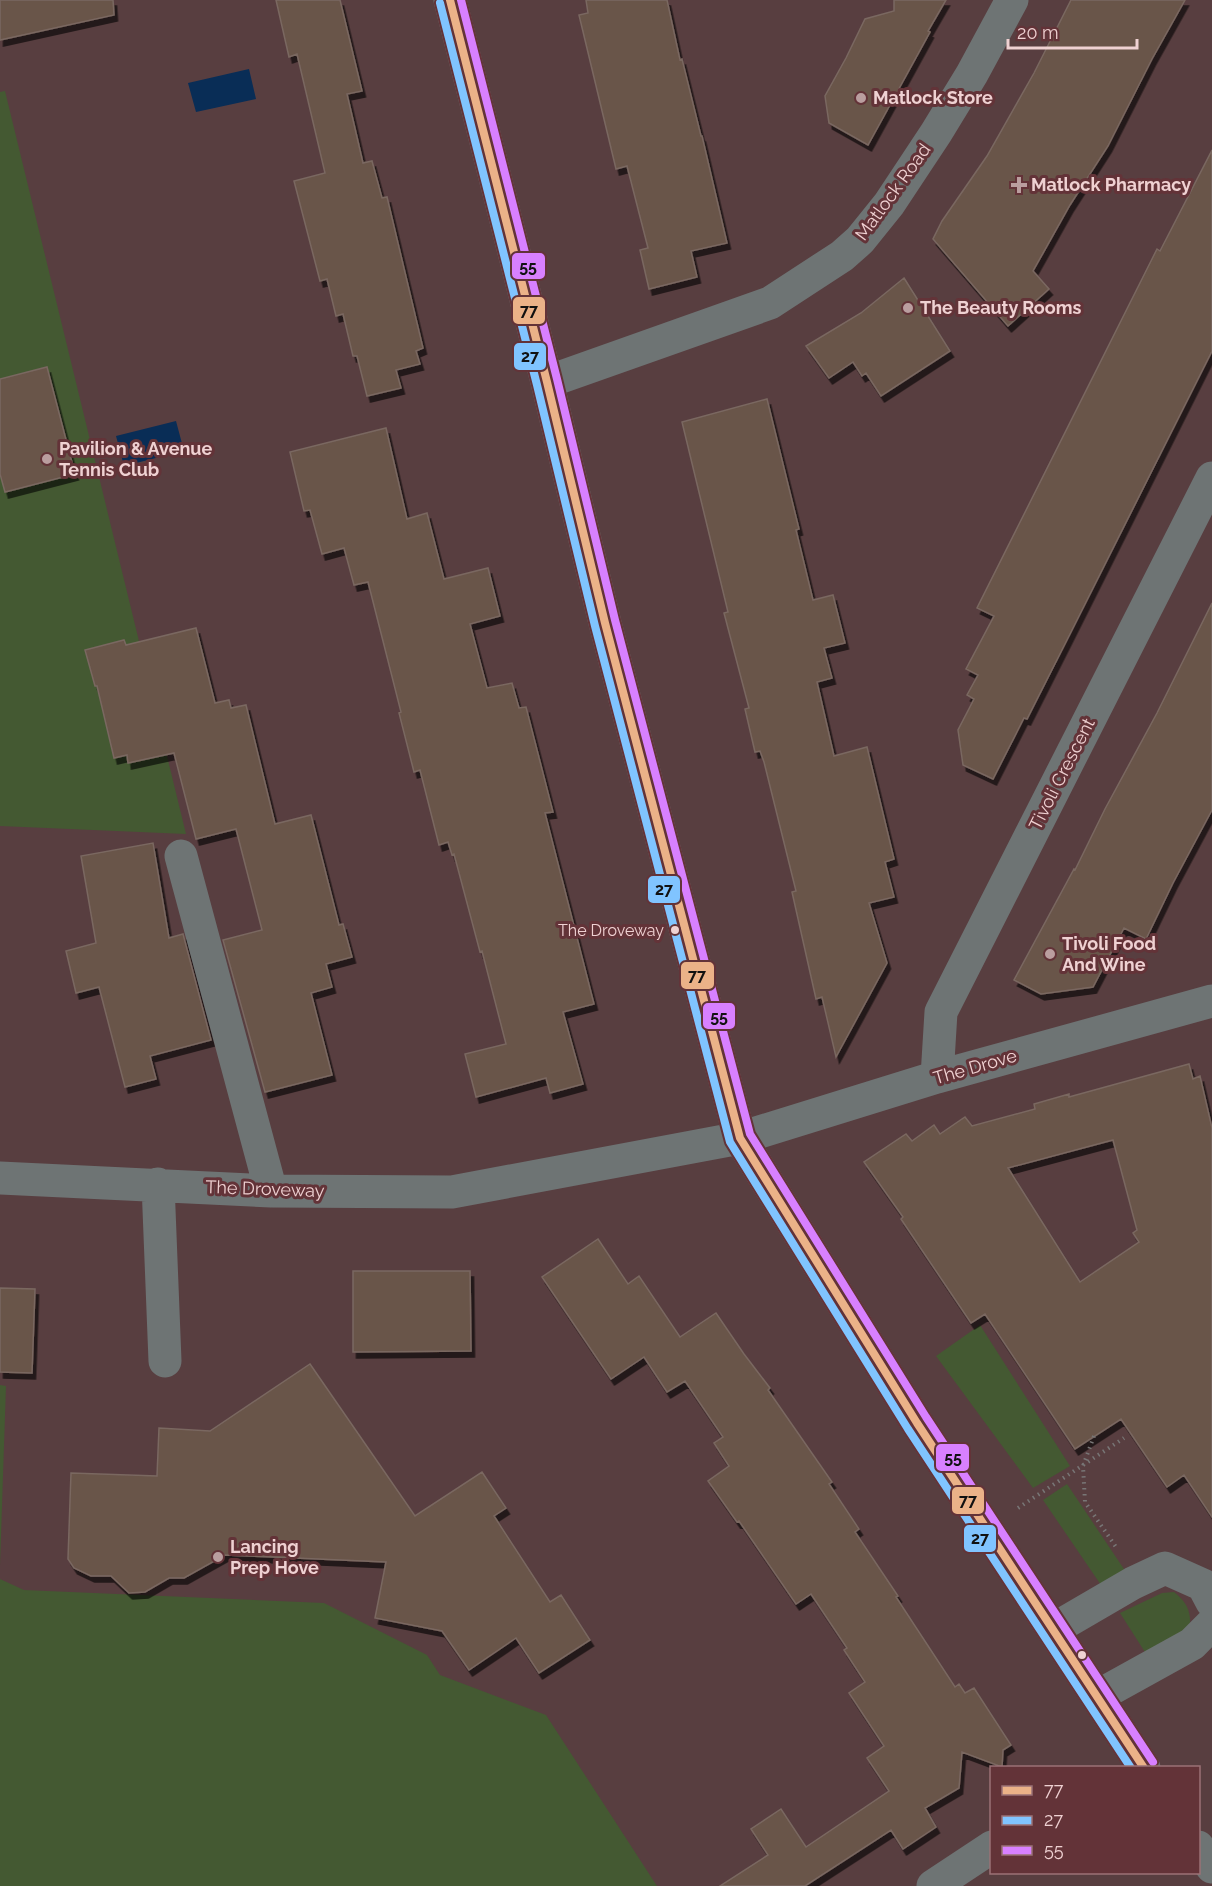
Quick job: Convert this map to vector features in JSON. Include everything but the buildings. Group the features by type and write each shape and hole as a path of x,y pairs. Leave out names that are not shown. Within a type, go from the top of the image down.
{"street":[{"path":"450,0 547,382 605,623 740,1138 917,1424 1098,1696 1129,1762"},
{"name":"Matlock Road","path":"547,382 770,303 842,256 860,240 889,204 936,133 1004,6"},
{"name":"Tivoli Crescent","path":"937,1077 940,1012 1212,478"},
{"path":"181,856 271,1191"},
{"name":"The Drove","path":"740,1138 937,1077 1212,1001"},
{"name":"The Droveway","path":"0,1178 271,1191 452,1192 740,1138"},
{"path":"158,1184 165,1361"},
{"path":"1054,1629 1139,1580 1165,1568 1203,1585 1212,1602"},
{"path":"1098,1696 1192,1644 1212,1624"},
{"path":"933,1886 990,1848"},
{"path":"1200,1850 1212,1867"}],"path":[{"path":"1094,1436 1083,1466 1085,1502 1139,1580"},
{"path":"987,1528 1124,1438"}],"green space":[{"name":"Pavilion & Avenue Tennis Club","path":"5,91 186,834 0,826 0,92"},
{"path":"980,1325 1070,1466 1033,1488 936,1356"},
{"path":"0,1385 6,1386 0,1566"},
{"path":"1067,1484 1130,1578 1101,1585 1043,1500"},
{"path":"0,1579 24,1590 324,1603 427,1655 440,1675 546,1715 657,1886 0,1886"},
{"path":"1174,1592 1188,1609 1190,1627 1187,1642 1150,1660 1120,1613 1162,1593"}],"water":[{"path":"249,69 256,99 196,112 188,83"},
{"path":"176,421 184,451 124,466 116,436"}],"transit line":[{"name":"77","path":"450,0 547,382 605,623 740,1138 917,1423 1143,1766"},
{"name":"55","path":"461,0 557,379 615,620 750,1134 926,1417 1153,1762"},
{"name":"27","path":"440,3 537,385 595,626 730,1142 908,1429 1130,1766"}],"place":[{"name":"Matlock Store","path":"861,98"},
{"name":"Matlock Pharmacy","path":"1019,185"},
{"name":"The Beauty Rooms","path":"908,308"},
{"name":"Pavilion & Avenue Tennis Club","path":"47,459"},
{"name":"The Droveway","path":"675,930"},
{"name":"Tivoli Food And Wine","path":"1050,954"},
{"name":"Lancing Prep Hove","path":"218,1557"}]}
